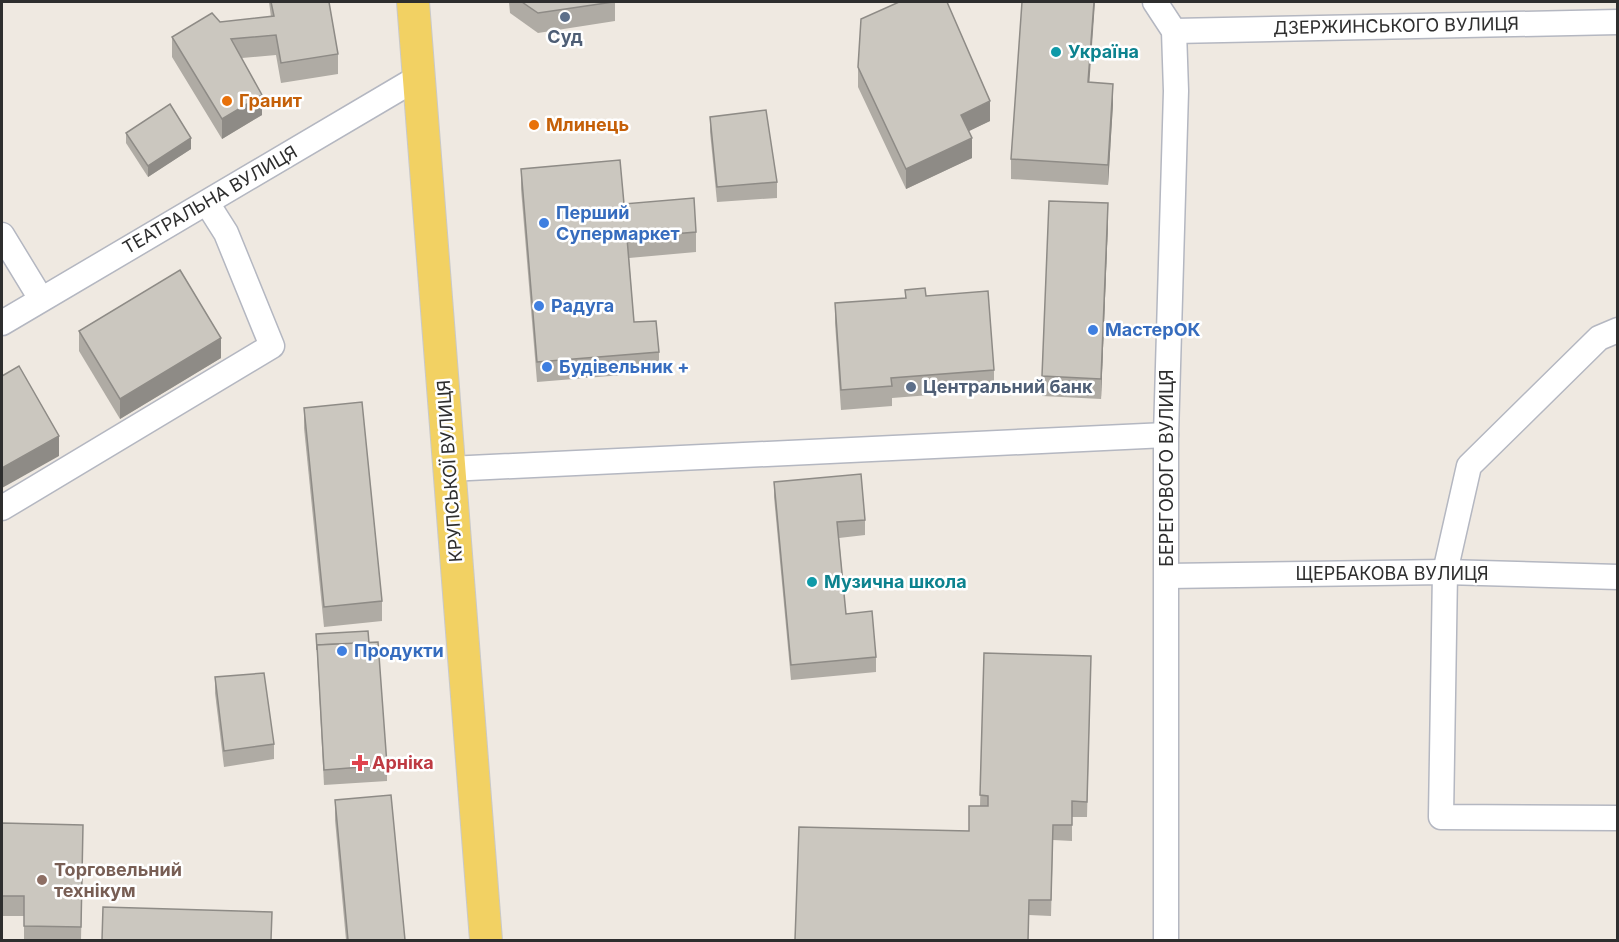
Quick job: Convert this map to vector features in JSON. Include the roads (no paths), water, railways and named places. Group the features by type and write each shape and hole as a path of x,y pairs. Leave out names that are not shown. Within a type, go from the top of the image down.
{"main road":[{"name":"КРУПСЬКОЇ ВУЛИЦЯ","path":"413,2 486,940"}],"street":[{"path":"1155,2 1174,30"},
{"name":"ДЗЕРЖИНСЬКОГО ВУЛИЦЯ","path":"1174,30 1617,22"},
{"name":"БЕРЕГОВОГО ВУЛИЦЯ","path":"1166,940 1166,435 1176,91 1174,30"},
{"name":"ТЕАТРАЛЬНА ВУЛИЦЯ","path":"2,323 419,77"},
{"path":"2,508 272,346 226,233 207,203"},
{"path":"2,235 41,299"},
{"path":"1617,330 1599,338 1469,466 1445,572 1441,816 1617,818"},
{"path":"449,469 1166,435"},
{"name":"ЩЕРБАКОВА ВУЛИЦЯ","path":"1167,576 1445,572 1617,577"}],"place":[{"name":"Суд","path":"565,17"},
{"name":"Україна","path":"1056,52"},
{"name":"Гранит","path":"227,101"},
{"name":"Млинець","path":"534,125"},
{"name":"Перший Супермаркет","path":"544,223"},
{"name":"Радуга","path":"539,306"},
{"name":"МастерОК","path":"1093,330"},
{"name":"Будівельник +","path":"547,367"},
{"name":"Центральний банк","path":"911,387"},
{"name":"Музична школа","path":"812,582"},
{"name":"Продукти","path":"342,651"},
{"name":"Арніка","path":"360,763"},
{"name":"Торговельний технікум","path":"42,880"}]}
